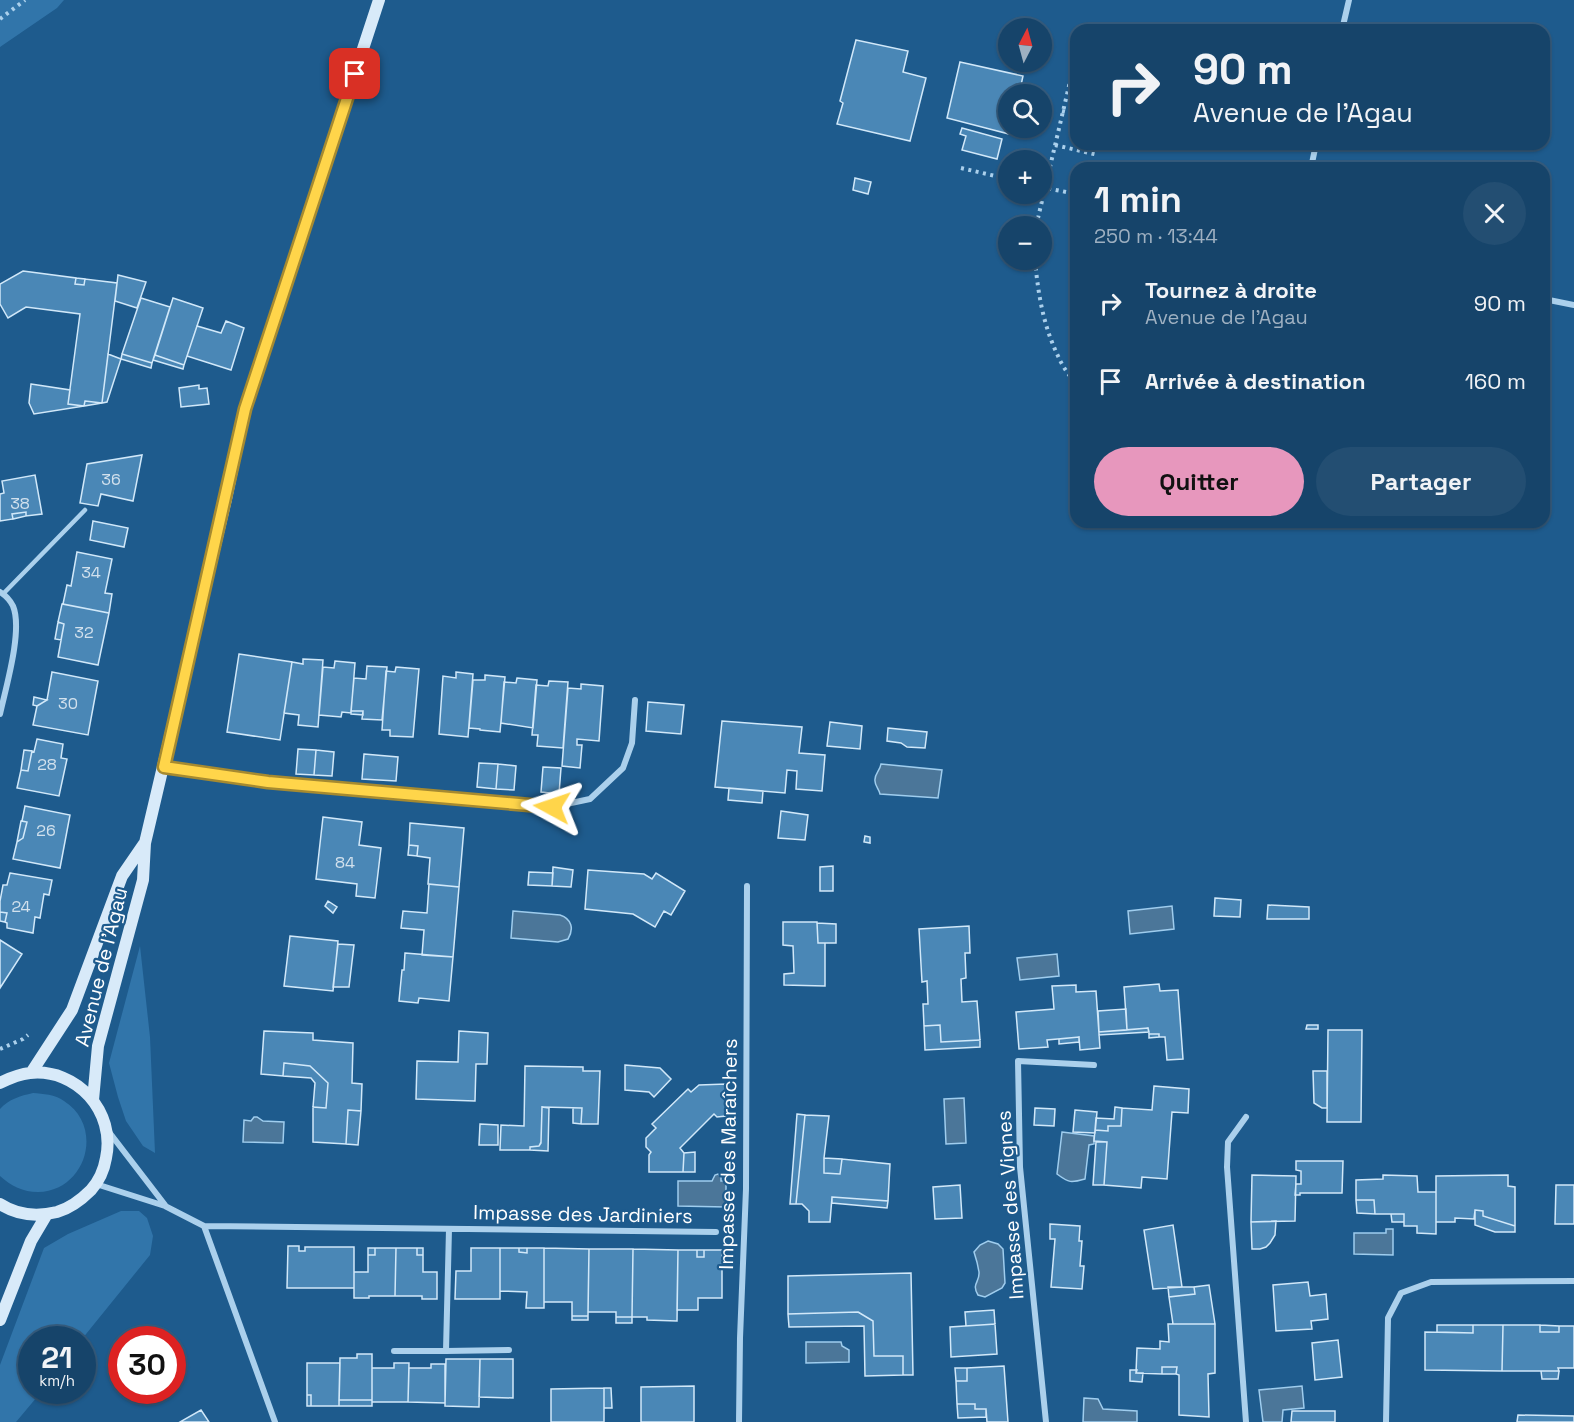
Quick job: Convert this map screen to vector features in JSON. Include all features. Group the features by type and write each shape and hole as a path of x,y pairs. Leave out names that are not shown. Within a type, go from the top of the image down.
{"street":[{"name":"Avenue de l'Agau","path":"93,1100 99,1041 143,880 145,843 245,409 379,0"},
{"path":"1343,24 1349,0"},
{"path":"1550,299 1574,305"},
{"path":"0,714 16,636 16,618 12,604 2,593"},
{"path":"164,767 268,782 552,807 590,799 622,768 632,743 635,700"},
{"name":"Avenue de l'Agau","path":"31,1072 72,1010 122,876 145,843"},
{"name":"Impasse des Maraîchers","path":"739,1422 746,1189 747,886"},
{"name":"Impasse des Vignes","path":"1046,1422 1020,1167 1018,1061 1094,1065"},
{"path":"0,1083 14,1076 31,1072 54,1074 76,1084 93,1100 102,1114 107,1130 108,1149 104,1167 96,1184 82,1199 66,1209 47,1214 27,1215 0,1204"},
{"path":"1246,1117 1228,1142 1227,1167 1246,1422"},
{"path":"107,1130 165,1206"},
{"path":"96,1184 165,1206 204,1226 213,1245 275,1422"},
{"path":"0,1320 31,1241 47,1214"},
{"name":"Impasse des Jardiniers","path":"204,1226 716,1232"},
{"name":"Impasse des Jardiniers","path":"446,1351 449,1229"},
{"path":"1386,1422 1388,1318 1401,1293 1431,1282 1574,1281"},
{"path":"394,1351 509,1350"}],"lane":[{"path":"2,593 85,510"}],"path":[{"path":"0,19 25,0"},
{"path":"1052,156 1070,80"},
{"path":"1062,111 1070,113"},
{"path":"1055,145 1070,148"},
{"path":"1076,150 1098,155"},
{"path":"961,168 998,177"},
{"path":"1052,189 1070,193"},
{"path":"1036,270 1038,294 1047,332 1059,359 1070,375"},
{"path":"0,1049 23,1040 30,1033"}],"shaded area":[{"path":"0,0 64,0 57,8 0,47"},
{"path":"881,764 942,770 938,798 880,794 875,779"},
{"path":"1172,906 1174,929 1130,934 1128,911"},
{"path":"513,911 560,915 569,922 570,935 568,939 558,942 511,938"},
{"path":"140,946 150,1037 155,1153 143,1146 126,1121 109,1063"},
{"path":"1057,954 1059,976 1020,980 1017,958"},
{"path":"33,1093 60,1099 77,1112 84,1126 86,1141 84,1156 78,1170 68,1181 55,1189 38,1192 18,1188 0,1176 0,1109 15,1098"},
{"path":"964,1098 966,1143 946,1144 944,1099"},
{"path":"254,1117 263,1121 284,1122 283,1143 243,1142 244,1120 251,1121"},
{"path":"1062,1132 1094,1136 1094,1144 1089,1145 1085,1179 1070,1181 1057,1174"},
{"path":"718,1174 721,1181 726,1181 726,1207 678,1206 678,1181 712,1181"},
{"path":"121,1211 139,1211 147,1218 153,1236 150,1255 93,1326 18,1326 18,1404 31,1404 16,1422 0,1422 0,1365 44,1248 68,1234"},
{"path":"1386,1229 1393,1229 1393,1255 1354,1254 1354,1233 1386,1233"},
{"path":"988,1241 998,1244 1003,1249 1005,1283 1002,1288 985,1297 978,1295 976,1291 979,1272 974,1252"},
{"path":"806,1342 841,1342 842,1346 849,1350 849,1362 806,1363"},
{"path":"1302,1386 1304,1408 1283,1410 1282,1422 1263,1422 1259,1390"},
{"path":"1084,1398 1098,1399 1103,1409 1137,1411 1137,1422 1083,1422"}],"building":[{"path":"856,40 908,51 903,72 926,78 910,141 837,124 843,103 840,101"},
{"path":"960,62 1023,76 1021,84 998,84 998,131 947,118"},
{"path":"962,128 1002,139 997,159 962,150 966,136 960,134"},
{"path":"855,178 871,182 868,194 853,190"},
{"path":"23,271 76,278 75,284 84,285 85,279 117,283 102,403 85,401 84,406 68,404 80,314 26,307 8,318 0,304 0,284"},
{"path":"118,275 146,282 137,308 115,301"},
{"path":"76,278 85,279 84,285 75,284"},
{"path":"141,298 170,307 152,363 122,354"},
{"path":"173,298 203,308 184,365 155,355"},
{"path":"226,321 244,328 231,370 187,356 197,326 221,333"},
{"path":"108,354 121,359 107,402 102,403"},
{"path":"122,354 152,363 151,368 121,359"},
{"path":"155,355 184,365 183,369 153,360"},
{"path":"31,384 70,390 68,404 84,406 34,414 29,403"},
{"path":"199,385 199,389 207,388 209,404 181,407 179,388"},
{"path":"85,401 102,403 84,406"},
{"path":"142,455 133,501 101,494 98,506 80,503 87,464"},
{"path":"35,475 42,514 26,516 26,512 12,514 13,519 0,521 0,494 4,493 2,481"},
{"path":"26,512 26,516 13,519 12,514"},
{"path":"93,521 128,528 124,547 90,540"},
{"path":"77,552 112,559 105,593 112,594 109,613 63,604 67,585 71,586"},
{"path":"62,604 109,613 98,665 58,657 64,624 58,622"},
{"path":"58,622 64,624 61,640 55,639"},
{"path":"239,654 292,662 280,740 227,732"},
{"path":"303,659 323,660 318,727 298,725 299,715 284,713 292,662 303,664"},
{"path":"335,661 355,663 351,713 342,712 341,717 319,715 323,667 334,668"},
{"path":"367,666 387,667 382,720 362,719 363,711 351,711 354,678 366,679"},
{"path":"396,667 419,669 413,737 390,736 390,730 382,730 386,671 395,672"},
{"path":"52,672 98,681 88,735 33,725 37,706 47,700"},
{"path":"456,672 473,674 468,737 439,734 443,676 456,678"},
{"path":"485,675 505,677 500,732 469,728 473,680 485,680"},
{"path":"517,678 537,680 533,728 501,723 504,682 516,683"},
{"path":"549,681 568,682 563,748 537,746 538,735 532,735 536,685 548,686"},
{"path":"581,684 603,686 599,741 577,739 577,745 582,745 580,768 562,766 568,688 581,689"},
{"path":"34,697 47,700 37,706 33,705"},
{"path":"648,702 684,705 681,734 646,731"},
{"path":"351,711 363,711 363,715 351,714"},
{"path":"722,721 802,727 799,753 825,755 822,791 796,789 797,771 787,770 785,793 715,787"},
{"path":"830,722 862,726 860,749 827,746"},
{"path":"888,728 927,732 925,748 907,747 901,743 887,741"},
{"path":"37,739 63,744 61,758 67,759 59,796 17,788 21,770 28,771"},
{"path":"298,749 316,750 314,775 296,774"},
{"path":"24,750 32,751 28,771 21,770"},
{"path":"316,750 334,752 332,776 314,775"},
{"path":"364,754 398,757 396,781 362,779"},
{"path":"479,763 498,764 496,789 477,787"},
{"path":"498,764 516,766 514,790 496,789"},
{"path":"543,767 561,768 559,794 541,792"},
{"path":"729,788 763,791 762,803 728,800"},
{"path":"25,806 70,815 60,868 13,859 17,842 23,838 27,822 22,821"},
{"path":"781,811 808,815 805,840 778,838"},
{"path":"323,817 362,822 359,845 381,848 375,898 356,896 357,884 316,879"},
{"path":"21,821 27,822 23,838 17,842"},
{"path":"410,823 464,828 459,887 428,884 430,858 417,856 418,846 409,845"},
{"path":"865,836 870,837 870,843 864,842"},
{"path":"409,845 418,846 417,856 408,855"},
{"path":"833,866 833,891 820,891 820,867"},
{"path":"553,867 573,870 571,887 552,886"},
{"path":"588,870 644,874 652,879 656,873 685,891 671,915 664,911 655,927 633,914 585,909"},
{"path":"529,872 553,873 552,886 528,885"},
{"path":"10,873 52,880 49,895 44,894 40,918 35,917 33,933 7,928 5,922 7,913 0,912 3,885 7,885"},
{"path":"429,884 459,887 453,957 422,955 424,930 401,928 403,911 427,913"},
{"path":"1215,898 1241,900 1240,917 1214,916"},
{"path":"328,901 337,907 333,913 325,906"},
{"path":"1268,905 1309,907 1309,919 1267,919"},
{"path":"0,912 7,913 5,922 0,921"},
{"path":"783,922 817,922 818,943 825,943 825,986 784,985 784,974 794,973 793,946 783,945"},
{"path":"817,923 836,924 836,943 818,943"},
{"path":"969,926 970,953 965,953 966,978 961,979 962,1002 977,1001 980,1040 941,1042 940,1025 924,1026 923,1004 928,1004 927,981 922,982 919,929"},
{"path":"290,936 338,941 333,991 284,986"},
{"path":"0,940 22,954 0,988"},
{"path":"338,944 354,945 349,987 333,987"},
{"path":"405,953 453,957 449,1001 419,998 418,1003 399,1001"},
{"path":"1159,984 1160,991 1178,990 1183,1059 1167,1060 1165,1037 1159,1037 1159,1034 1149,1034 1148,1028 1127,1030 1124,987"},
{"path":"1076,985 1076,992 1096,991 1100,1048 1080,1050 1079,1037 1047,1040 1048,1047 1019,1049 1016,1012 1054,1009 1052,986"},
{"path":"1126,1009 1127,1030 1099,1032 1098,1011"},
{"path":"940,1025 941,1042 980,1040 980,1047 925,1050 924,1026"},
{"path":"1307,1025 1318,1025 1318,1029 1306,1029"},
{"path":"1148,1028 1149,1032 1099,1035 1099,1032"},
{"path":"1328,1030 1362,1030 1361,1122 1327,1122"},
{"path":"264,1031 313,1033 313,1040 353,1043 352,1083 362,1084 361,1111 348,1110 346,1144 313,1142 313,1107 326,1108 328,1083 310,1066 284,1063 283,1076 261,1074"},
{"path":"459,1031 488,1033 487,1064 476,1064 475,1101 416,1099 417,1061 458,1062"},
{"path":"1149,1034 1159,1034 1159,1037 1149,1038"},
{"path":"1079,1037 1079,1042 1059,1044 1059,1039"},
{"path":"284,1063 310,1066 328,1083 326,1108 313,1107 315,1083 311,1078 283,1076"},
{"path":"625,1065 660,1068 671,1079 654,1097 649,1092 625,1090"},
{"path":"525,1066 583,1067 583,1071 600,1071 598,1124 581,1124 582,1108 542,1107 539,1146 530,1147 530,1150 500,1150 501,1125 524,1126"},
{"path":"1313,1071 1327,1071 1327,1108 1314,1103"},
{"path":"726,1084 726,1116 717,1117 714,1114 680,1148 684,1153 683,1172 649,1172 651,1152 646,1147 646,1138 656,1128 652,1124 688,1089 691,1092 699,1085"},
{"path":"1154,1086 1189,1089 1188,1113 1172,1112 1167,1179 1142,1177 1141,1188 1104,1185 1107,1142 1094,1141 1095,1130 1108,1131 1108,1126 1121,1126 1122,1108 1152,1110"},
{"path":"542,1107 549,1108 548,1151 530,1150 530,1147 539,1146 541,1143"},
{"path":"1115,1107 1122,1108 1121,1126 1108,1126 1108,1131 1095,1130 1096,1118 1114,1119"},
{"path":"573,1108 582,1108 581,1124 573,1123"},
{"path":"1035,1108 1055,1109 1054,1126 1034,1125"},
{"path":"348,1110 361,1111 358,1145 346,1144"},
{"path":"1075,1110 1097,1112 1095,1133 1073,1132"},
{"path":"797,1114 805,1115 796,1204 790,1204"},
{"path":"805,1115 829,1116 824,1173 840,1174 842,1159 890,1164 888,1201 832,1197 830,1222 809,1222 809,1211 802,1204 796,1204"},
{"path":"480,1124 498,1125 498,1145 479,1145"},
{"path":"1096,1142 1107,1142 1104,1185 1093,1185"},
{"path":"695,1152 695,1172 683,1172 684,1153"},
{"path":"824,1158 842,1159 840,1174 824,1173"},
{"path":"1296,1161 1343,1161 1342,1193 1295,1195 1296,1184 1301,1184 1301,1171 1296,1170"},
{"path":"1252,1175 1296,1176 1295,1221 1251,1222"},
{"path":"1383,1175 1417,1176 1418,1192 1436,1192 1436,1234 1417,1233 1417,1226 1404,1226 1404,1214 1375,1214 1374,1200 1356,1200 1356,1180 1383,1179"},
{"path":"1508,1175 1508,1186 1515,1187 1515,1226 1483,1216 1483,1211 1475,1210 1474,1219 1455,1218 1455,1222 1436,1222 1436,1176"},
{"path":"960,1185 962,1218 935,1219 933,1187"},
{"path":"1556,1185 1574,1185 1574,1224 1555,1224"},
{"path":"832,1197 888,1201 887,1208 832,1203"},
{"path":"1356,1200 1374,1200 1375,1214 1357,1213"},
{"path":"1475,1210 1483,1211 1483,1216 1515,1226 1515,1232 1495,1232 1475,1225"},
{"path":"1391,1214 1404,1214 1404,1222 1392,1222"},
{"path":"1276,1221 1275,1235 1270,1243 1260,1249 1252,1249 1251,1222"},
{"path":"1050,1224 1080,1226 1079,1241 1082,1241 1080,1266 1084,1266 1082,1289 1051,1287 1055,1239 1050,1239"},
{"path":"1173,1225 1182,1287 1153,1289 1144,1230"},
{"path":"288,1246 299,1246 299,1251 305,1251 305,1247 354,1247 354,1288 287,1288"},
{"path":"368,1248 375,1248 375,1255 368,1255"},
{"path":"375,1248 396,1248 395,1296 354,1298 354,1272 368,1272 368,1255 375,1255"},
{"path":"396,1248 417,1248 417,1255 423,1255 423,1272 437,1272 437,1299 422,1299 422,1296 395,1296"},
{"path":"417,1248 423,1248 423,1255 417,1255"},
{"path":"471,1248 500,1248 500,1299 455,1299 456,1271 471,1271"},
{"path":"500,1248 519,1248 519,1252 527,1253 527,1248 544,1248 544,1308 526,1308 527,1292 500,1291"},
{"path":"519,1248 527,1248 527,1253 519,1252"},
{"path":"544,1248 589,1249 588,1316 572,1316 572,1302 544,1302"},
{"path":"589,1249 633,1249 632,1317 616,1317 616,1312 588,1312"},
{"path":"633,1249 678,1250 677,1321 632,1317"},
{"path":"678,1250 697,1250 697,1257 704,1257 704,1250 722,1250 722,1298 698,1298 698,1310 677,1310"},
{"path":"697,1250 704,1250 704,1257 697,1257"},
{"path":"911,1273 913,1375 903,1375 903,1356 874,1356 873,1321 858,1312 788,1314 788,1276"},
{"path":"1308,1282 1310,1296 1326,1294 1328,1319 1311,1321 1312,1329 1276,1331 1273,1285"},
{"path":"1209,1285 1215,1324 1173,1324 1169,1297 1195,1294 1194,1287"},
{"path":"1168,1287 1194,1287 1195,1294 1169,1297"},
{"path":"994,1310 995,1324 966,1326 965,1312"},
{"path":"858,1312 873,1321 874,1356 903,1356 903,1375 865,1376 864,1326 789,1327 788,1314"},
{"path":"572,1316 588,1316 588,1320 572,1320"},
{"path":"616,1317 632,1317 632,1323 616,1323"},
{"path":"995,1324 997,1354 951,1357 950,1327"},
{"path":"1168,1324 1215,1324 1215,1373 1208,1374 1209,1417 1179,1415 1177,1367 1162,1367 1162,1374 1136,1373 1137,1348 1160,1349 1160,1341 1169,1342"},
{"path":"1437,1325 1473,1325 1473,1333 1437,1332"},
{"path":"1473,1325 1503,1325 1502,1371 1425,1370 1425,1332 1473,1333"},
{"path":"1503,1325 1540,1325 1540,1332 1559,1332 1559,1326 1574,1326 1574,1368 1558,1368 1559,1371 1502,1371"},
{"path":"1540,1325 1559,1326 1559,1332 1540,1332"},
{"path":"1338,1340 1342,1377 1315,1380 1312,1343"},
{"path":"357,1354 372,1354 372,1400 339,1400 340,1358 357,1358"},
{"path":"446,1359 480,1359 479,1407 445,1406"},
{"path":"480,1359 513,1359 513,1398 479,1397"},
{"path":"307,1363 340,1363 339,1406 311,1406 311,1395 307,1395"},
{"path":"394,1363 409,1363 408,1402 372,1402 372,1368 394,1368"},
{"path":"431,1364 445,1364 445,1403 408,1402 409,1368 431,1368"},
{"path":"1004,1366 1008,1422 987,1422 986,1409 975,1409 975,1404 957,1404 956,1381 967,1381 967,1368"},
{"path":"1162,1367 1177,1367 1176,1374 1162,1374"},
{"path":"955,1368 967,1368 967,1381 956,1381"},
{"path":"1130,1370 1143,1373 1142,1382 1130,1381"},
{"path":"1541,1371 1559,1371 1558,1379 1542,1379"},
{"path":"694,1386 694,1422 641,1422 641,1387"},
{"path":"604,1388 611,1388 612,1408 604,1408"},
{"path":"604,1388 604,1422 551,1422 551,1389"},
{"path":"307,1395 311,1395 311,1406 307,1406"},
{"path":"339,1400 372,1400 372,1406 339,1406"},
{"path":"957,1404 975,1404 975,1409 986,1409 986,1417 958,1418"},
{"path":"201,1410 209,1422 180,1422"},
{"path":"1292,1411 1335,1411 1335,1422 1291,1422"},
{"path":"1518,1415 1574,1416 1574,1422 1517,1422"}],"route":[{"path":"355,74 245,409 164,767 268,782 552,807"}]}
